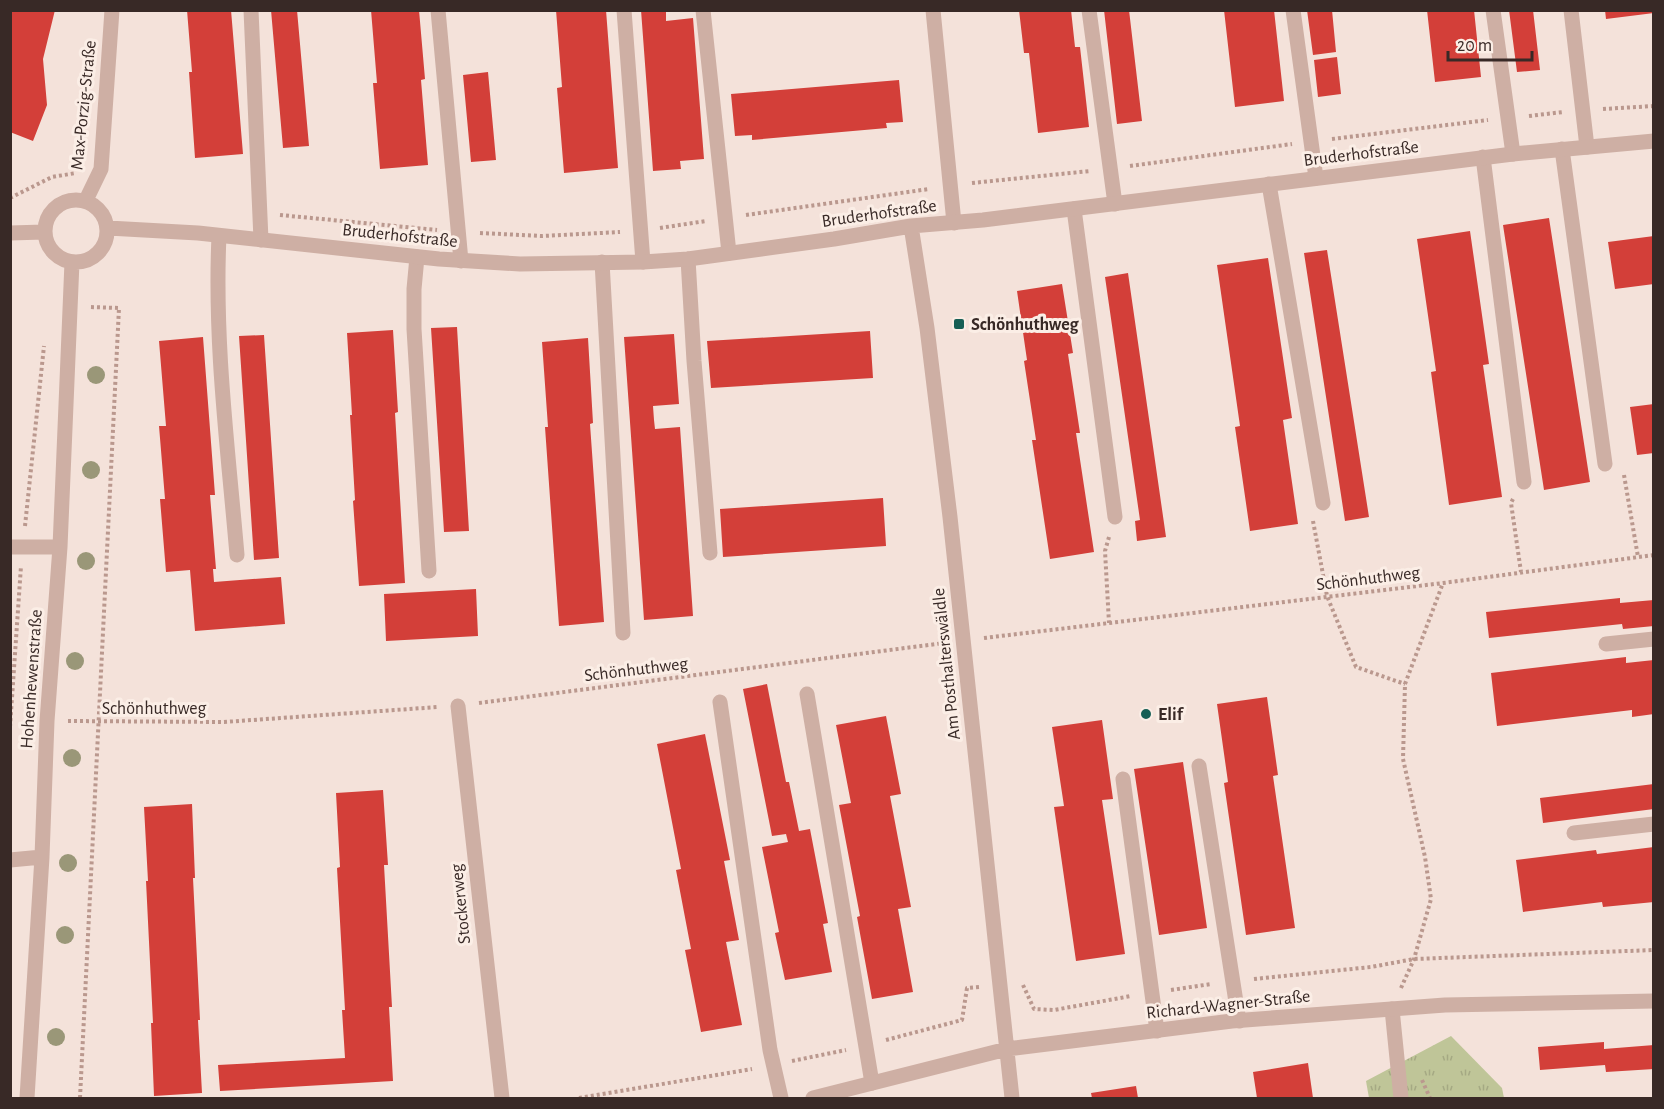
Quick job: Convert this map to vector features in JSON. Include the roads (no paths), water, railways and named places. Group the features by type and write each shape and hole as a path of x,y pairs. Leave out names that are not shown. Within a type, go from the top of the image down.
{"street":[{"name":"Max-Porzig-Straße","path":"86,200 101,169 112,10"},
{"path":"251,10 261,240"},
{"path":"438,10 461,261"},
{"path":"624,10 643,262"},
{"path":"703,10 729,253"},
{"path":"933,10 954,223"},
{"path":"1089,10 1114,204"},
{"path":"1293,10 1316,178"},
{"path":"1493,10 1513,154"},
{"path":"1570,10 1587,147"},
{"name":"Bruderhofstraße","path":"108,228 219,236 461,261 520,264 643,262 688,259 911,226 1074,209 1483,157 1653,141"},
{"path":"1562,149 1605,464"},
{"path":"1483,157 1524,482"},
{"path":"1269,184 1323,503"},
{"path":"74,199 86,200 97,207 104,216 108,228 106,242 98,254 86,261 72,262 58,258 48,246 44,232 46,220 52,210 62,202 74,199"},
{"path":"1074,209 1115,517"},
{"name":"Am Posthalterswäldle","path":"911,226 927,328 1012,1098"},
{"path":"10,233 44,232"},
{"path":"219,236 217,277 219,340 237,555"},
{"path":"417,257 414,329 429,571"},
{"path":"688,259 710,553"},
{"name":"Hohenhewenstraße","path":"27,1098 42,857 47,721 60,547 72,262"},
{"path":"602,262 623,633"},
{"path":"10,547 60,547"},
{"path":"1606,644 1653,639"},
{"path":"807,694 872,1083"},
{"path":"720,702 770,1050 781,1098"},
{"name":"Stockerweg","path":"458,706 502,1098"},
{"path":"1199,766 1239,1021"},
{"path":"1123,779 1157,1030"},
{"path":"1574,833 1653,824"},
{"path":"10,860 42,857"},
{"name":"Richard-Wagner-Straße","path":"813,1098 1007,1049 1157,1030 1239,1021 1445,1005 1653,1001"},
{"path":"1392,1009 1401,1098"}],"place":[{"name":"Schönhuthweg","path":"959,324"},
{"name":"Elif","path":"1146,714"}]}
